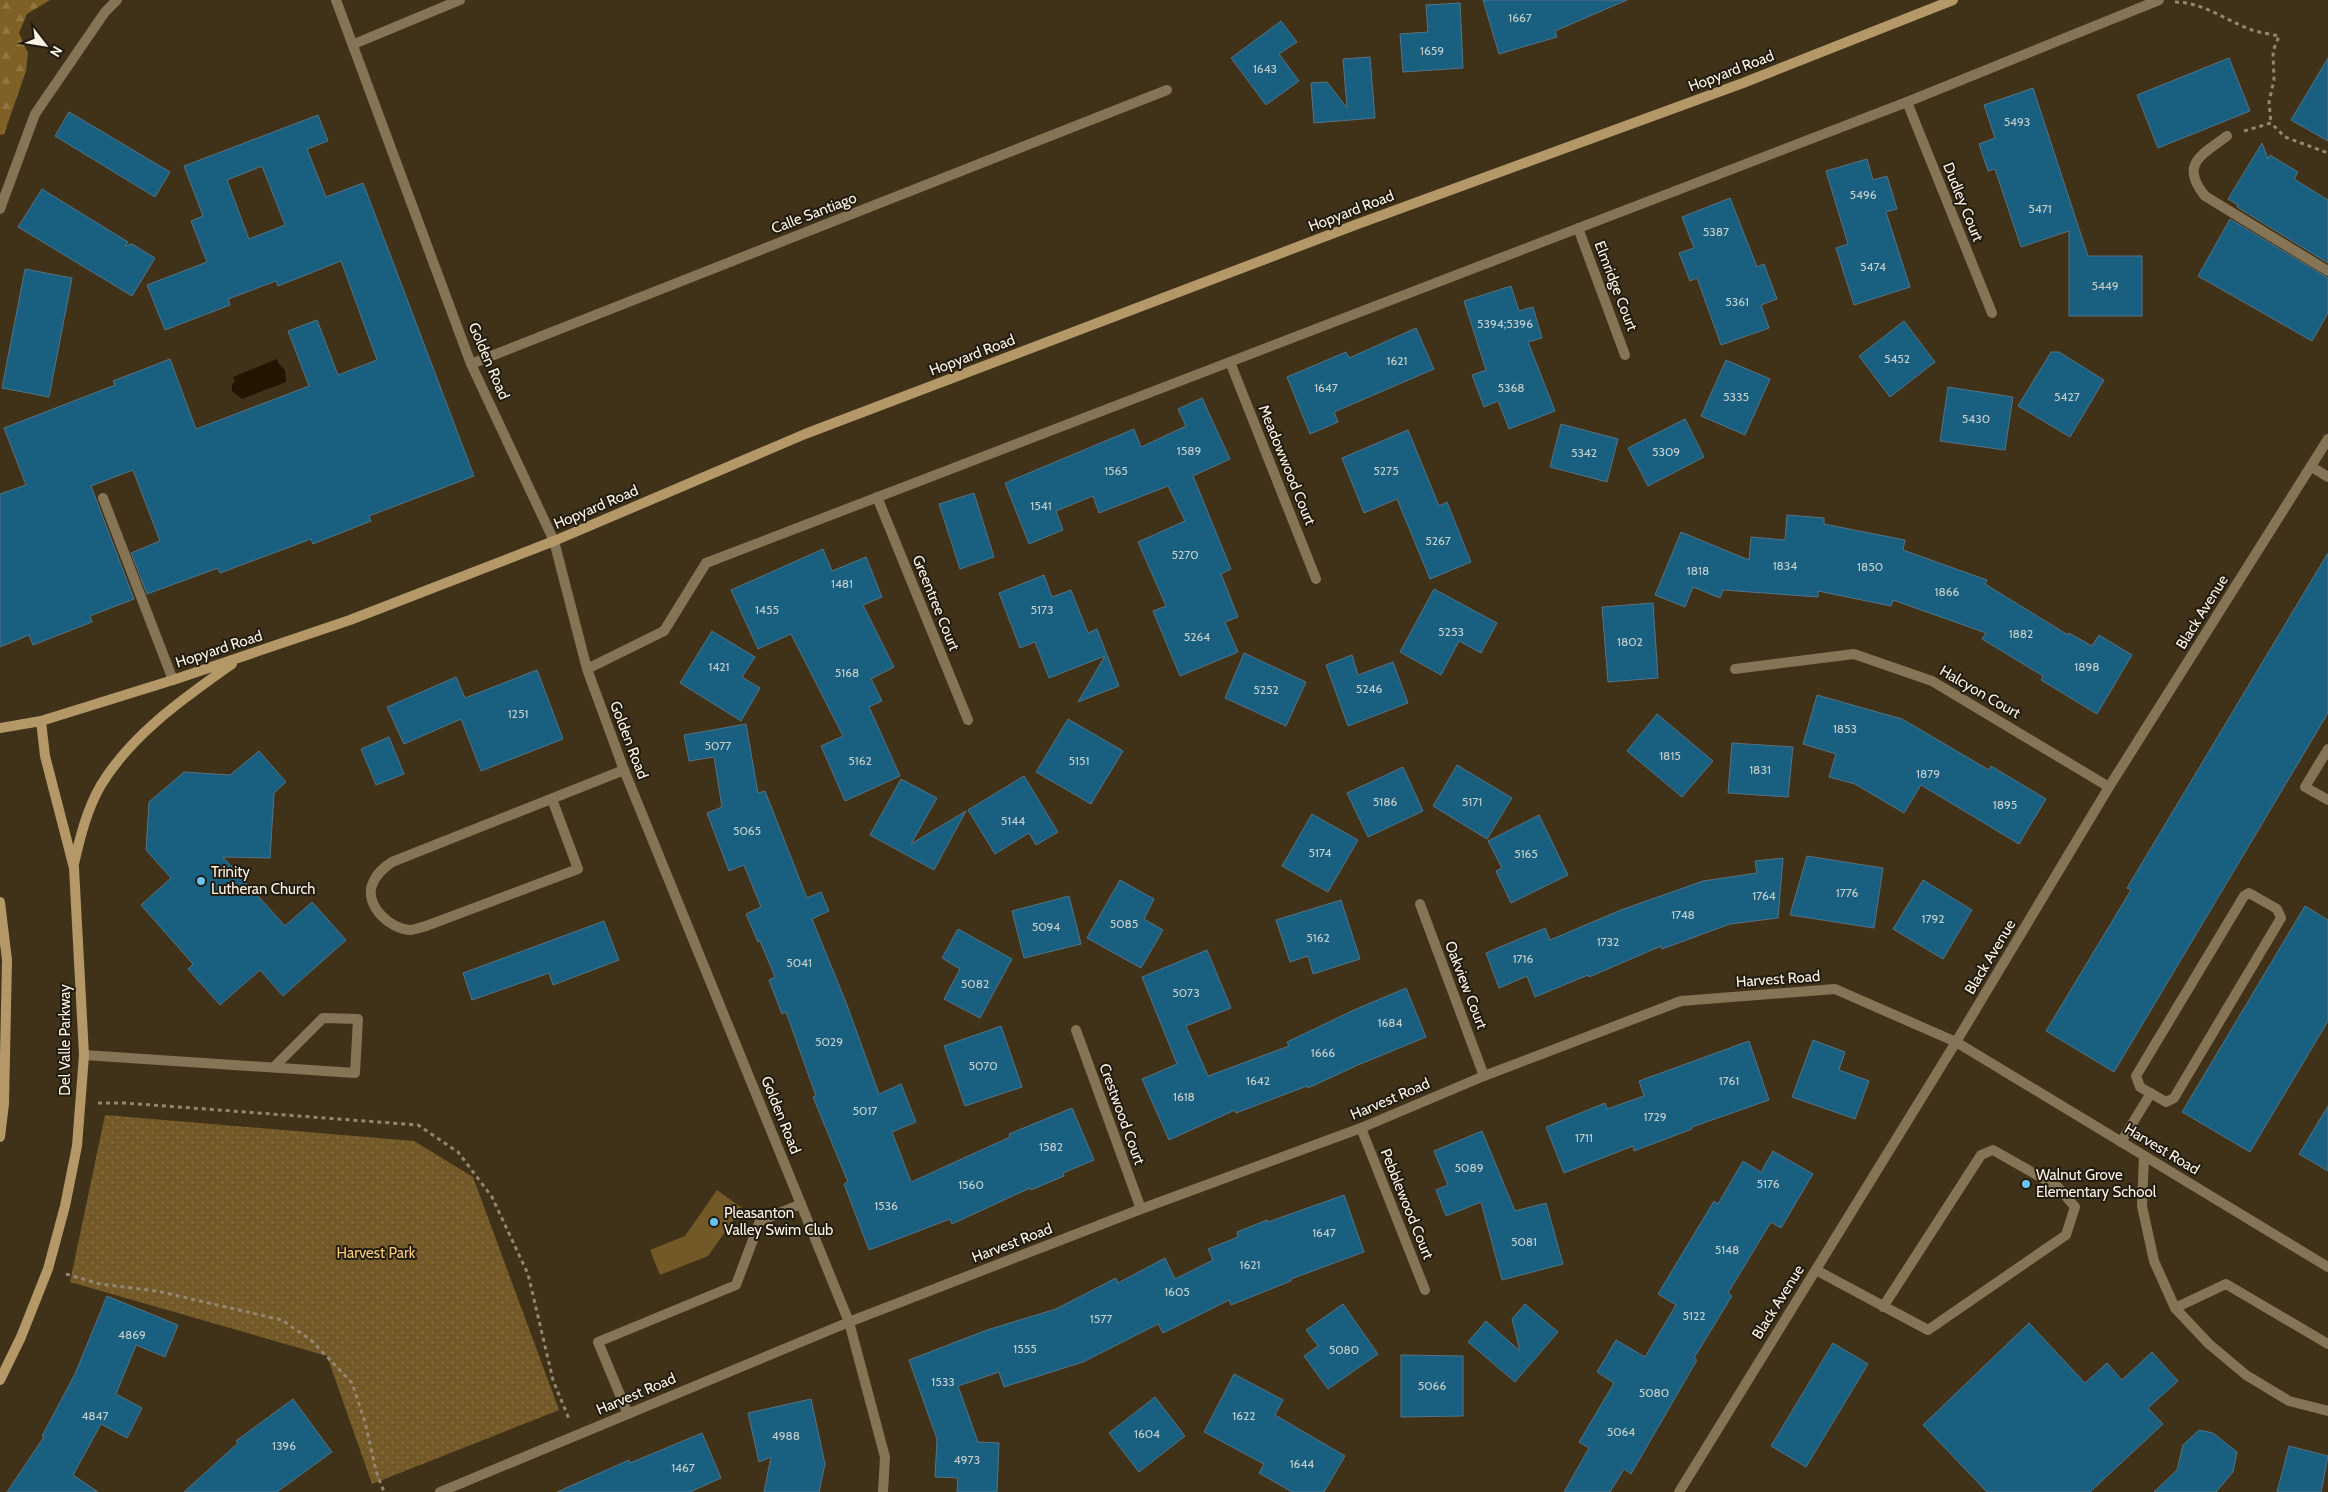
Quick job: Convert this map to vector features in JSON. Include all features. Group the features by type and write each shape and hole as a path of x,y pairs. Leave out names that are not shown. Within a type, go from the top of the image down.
{"main road":[{"name":"Hopyard Road","path":"0,728 41,721 310,635 554,541 806,434 1355,225 1743,83 1953,0"},
{"path":"74,868 82,828 101,786 132,744 178,702 240,658"},
{"name":"Del Valle Parkway","path":"0,1380 48,1269 67,1197 76,1146 84,1055 74,868 45,756 41,721"},
{"path":"0,902 7,960 4,1104 0,1137"}],"street":[{"path":"0,209 35,114 105,12 117,0"},
{"name":"Golden Road","path":"336,0 472,364 554,541 587,669 624,770 849,1322 885,1457 883,1492"},
{"path":"354,44 460,0"},
{"path":"587,669 664,631 706,563 1907,102 2159,1"},
{"name":"Calle Santiago","path":"472,364 1167,90"},
{"name":"Dudley Court","path":"1907,102 1992,313"},
{"path":"2227,136 2198,158 2193,168 2193,179 2198,188 2205,196 2328,271"},
{"name":"Elmridge Court","path":"1578,228 1625,355"},
{"name":"Meadowwood Court","path":"1230,362 1316,580"},
{"name":"Black Avenue","path":"1679,1492 1956,1042 2109,787 2328,439"},
{"path":"2312,467 2328,477"},
{"name":"Greentree Court","path":"876,497 968,720"},
{"path":"103,498 173,680"},
{"name":"Halcyon Court","path":"1734,669 1854,654 1932,680 2109,787"},
{"path":"2328,749 2305,787 2328,800"},
{"path":"552,799 578,869 411,930 395,926 382,917 374,903 371,886 379,872 392,862 624,770"},
{"path":"2250,893 2277,909 2281,918 2174,1098 2166,1102 2150,1093 2140,1087 2136,1076 2244,896 2250,893"},
{"name":"Oakview Court","path":"1420,904 1484,1076"},
{"name":"Harvest Road","path":"440,1492 849,1322 1141,1209 1361,1128 1484,1076 1681,1001 1835,989 1956,1042 2328,1267"},
{"path":"84,1055 355,1073 358,1019 323,1018 274,1067"},
{"name":"Crestwood Court","path":"1076,1030 1141,1209"},
{"path":"2121,1142 2150,1093"},
{"name":"Pebblewood Court","path":"1361,1128 1425,1290"},
{"path":"1816,1270 1884,1307 1928,1330 2066,1235 2075,1207 2058,1187 1993,1150 1981,1155 1884,1307"},
{"path":"2144,1156 2142,1206 2154,1261 2175,1308 2209,1344 2246,1375 2289,1401 2328,1411"},
{"path":"628,1414 598,1342 736,1285 760,1222 801,1204"},
{"path":"2175,1308 2226,1284 2328,1344"}],"path":[{"path":"2159,1 2186,2 2223,15 2253,30 2279,36 2273,51 2274,80 2268,102 2272,123 2285,137 2328,153"},
{"path":"2227,136 2272,123"},
{"path":"80,1103 125,1103 418,1125 458,1152 492,1197 528,1274 553,1380 576,1435"},
{"path":"48,1269 100,1284 157,1291 282,1320 311,1340 352,1383 365,1422 376,1471 384,1492"}],"green space":[{"path":"0,0 50,0 27,14 19,33 28,53 26,71 4,134 0,135"},
{"name":"Harvest Park","path":"105,1115 414,1141 473,1177 559,1410 372,1484 327,1356 70,1282"},
{"name":"Pleasanton Valley Swim Club","path":"717,1190 742,1208 708,1256 660,1275 650,1250 685,1236"}],"shaded area":[{"path":"277,359 285,370 286,382 242,399 232,391 232,385 235,381 233,377"}],"building":[{"path":"1483,0 1627,0 1555,31 1557,37 1499,54"},
{"path":"1460,3 1463,68 1403,72 1400,34 1428,32 1426,5"},
{"path":"1281,21 1297,42 1279,54 1299,81 1266,105 1231,58"},
{"path":"1370,57 1375,118 1314,123 1311,83 1327,82 1347,108 1343,59"},
{"path":"2229,58 2250,111 2158,148 2137,95"},
{"path":"2328,58 2328,141 2291,120"},
{"path":"2033,88 2088,256 2142,256 2142,316 2069,316 2069,231 2021,247 1995,169 1988,171 1979,144 1995,138 1984,105"},
{"path":"69,112 170,172 155,197 55,136"},
{"path":"318,115 328,141 307,149 326,197 363,183 474,476 369,516 371,521 313,544 311,539 220,573 218,568 147,594 131,553 160,541 133,470 91,486 134,599 90,616 92,622 33,645 29,635 0,647 0,494 26,485 4,428 115,385 113,381 170,359 196,429 309,386 288,331 317,320 338,375 377,360 341,261 278,286 276,281 228,299 230,305 165,330 147,285 207,262 191,221 203,216 184,166","holes":["262,166 285,225 249,239 227,180"]},
{"path":"2262,143 2268,159 2270,155 2298,172 2294,179 2328,200 2328,263 2237,207 2238,205 2228,199"},
{"path":"1867,159 1873,180 1887,176 1897,209 1886,212 1910,287 1854,305 1836,248 1848,244 1826,171"},
{"path":"42,189 128,242 125,246 132,244 155,258 132,296 18,227"},
{"path":"1730,198 1757,267 1764,264 1777,299 1761,305 1769,328 1721,345 1697,278 1690,281 1679,253 1694,248 1682,217"},
{"path":"2230,219 2328,278 2328,313 2312,341 2198,276"},
{"path":"25,269 72,278 49,397 2,388"},
{"path":"1511,286 1519,311 1533,307 1542,338 1528,342 1555,411 1509,429 1498,401 1484,407 1472,375 1486,370 1464,301"},
{"path":"1904,321 1935,362 1890,397 1859,356"},
{"path":"1416,328 1434,369 1334,412 1338,422 1310,434 1287,377 1346,352 1349,358"},
{"path":"2051,352 2059,352 2104,380 2070,437 2018,406"},
{"path":"1726,360 1770,379 1745,435 1701,416"},
{"path":"1948,387 2013,397 2005,450 1940,441"},
{"path":"1202,398 1230,459 1193,476 1231,569 1221,574 1238,617 1225,622 1238,652 1180,676 1153,611 1166,606 1138,542 1185,521 1168,486 1099,513 1093,496 1056,511 1063,530 1029,544 1005,483 1134,429 1141,447 1186,426 1178,409"},
{"path":"1685,419 1704,457 1648,486 1628,448"},
{"path":"1561,424 1618,439 1607,482 1550,467"},
{"path":"1408,430 1439,506 1447,502 1471,562 1430,579 1397,499 1364,513 1342,458"},
{"path":"974,493 994,557 960,569 939,504"},
{"path":"1787,515 1824,518 1824,524 1905,540 1903,550 1987,580 1985,584 2068,635 2069,633 2092,646 2099,635 2132,655 2097,714 2041,680 2043,676 1982,639 1986,633 1893,600 1891,606 1818,591 1818,597 1723,590 1720,598 1693,587 1685,607 1655,595 1681,532 1749,560 1751,537 1785,540"},
{"path":"823,549 832,571 866,557 882,597 863,605 894,667 871,679 882,701 869,707 900,776 845,801 821,746 843,736 791,634 758,649 731,590"},
{"path":"2328,553 2328,713 2114,1072 2046,1031 2131,890 2127,888"},
{"path":"1044,575 1052,597 1071,590 1088,633 1097,629 1119,686 1078,702 1105,656 1049,678 1035,642 1020,648 999,593"},
{"path":"1434,589 1497,623 1481,653 1459,641 1441,675 1400,652"},
{"path":"1653,603 1658,678 1608,682 1602,607"},
{"path":"712,631 755,657 742,677 760,688 741,721 680,683"},
{"path":"1244,653 1306,682 1286,726 1225,698"},
{"path":"1352,655 1358,675 1393,662 1408,703 1348,726 1326,665"},
{"path":"537,670 563,739 481,771 461,719 404,744 387,707 456,677 465,698"},
{"path":"1817,695 1902,719 1989,770 1991,766 2046,799 2019,844 1921,785 1904,813 1855,784 1829,777 1836,754 1803,744"},
{"path":"1657,714 1713,761 1682,797 1627,751"},
{"path":"1068,719 1123,751 1091,804 1036,772"},
{"path":"746,724 758,793 765,791 807,898 821,892 829,911 812,919 847,1005 879,1094 901,1084 916,1122 892,1132 911,1182 1010,1137 1009,1134 1072,1108 1094,1160 1063,1173 1064,1176 1031,1190 1030,1188 952,1224 950,1219 869,1250 844,1184 848,1182 813,1097 816,1096 786,1012 782,1014 769,980 775,977 746,914 761,907 744,865 729,871 707,813 722,807 714,757 689,761 684,735"},
{"path":"389,737 404,774 376,785 361,749"},
{"path":"1732,743 1793,747 1788,797 1728,793"},
{"name":"Trinity Lutheran Church","path":"259,751 286,782 274,793 270,858 223,857 285,926 312,902 346,940 283,996 260,970 220,1005 188,969 193,964 141,905 171,878 146,850 149,802 184,772 230,775"},
{"path":"1457,765 1512,798 1487,839 1433,806"},
{"path":"1403,767 1423,811 1368,837 1347,793"},
{"path":"1024,776 1058,832 1036,845 1029,833 995,854 968,810"},
{"path":"901,779 937,798 911,844 966,811 934,870 870,835"},
{"path":"1312,814 1358,840 1328,892 1282,866"},
{"path":"1539,815 1568,875 1511,903 1496,871 1502,868 1488,841"},
{"path":"1807,856 1883,868 1874,928 1790,915"},
{"path":"1783,858 1778,918 1730,924 1662,949 1661,946 1589,977 1588,975 1535,997 1527,976 1499,988 1486,953 1545,928 1550,940 1621,910 1703,881 1757,873 1755,861"},
{"path":"1120,880 1154,899 1144,919 1163,930 1141,968 1087,938"},
{"path":"1923,880 1972,910 1943,959 1893,929"},
{"path":"1069,896 1081,944 1024,958 1012,911"},
{"path":"1341,900 1360,959 1313,974 1308,956 1290,962 1276,920"},
{"path":"2305,906 2328,920 2328,1021 2250,1152 2182,1112"},
{"path":"604,921 619,960 553,985 549,973 472,1000 463,973"},
{"path":"958,929 1012,959 980,1018 944,999 960,969 942,958"},
{"path":"1207,950 1231,1008 1186,1026 1208,1076 1289,1046 1287,1042 1406,988 1426,1037 1308,1088 1307,1086 1236,1113 1235,1110 1169,1140 1142,1079 1177,1064 1142,977"},
{"path":"1001,1026 1022,1087 965,1106 944,1046"},
{"path":"1813,1040 1845,1052 1839,1070 1869,1081 1855,1119 1792,1097"},
{"path":"1749,1041 1769,1100 1692,1127 1692,1129 1634,1151 1633,1146 1564,1173 1546,1127 1605,1103 1607,1109 1644,1096 1639,1081"},
{"path":"2328,1106 2328,1171 2299,1154"},
{"path":"1482,1131 1515,1211 1546,1203 1563,1264 1502,1280 1481,1202 1446,1216 1436,1190 1448,1185 1434,1151"},
{"path":"1773,1151 1813,1174 1781,1228 1771,1222 1728,1293 1732,1296 1694,1358 1697,1360 1631,1474 1624,1469 1610,1492 1564,1492 1589,1448 1579,1442 1614,1383 1597,1372 1616,1340 1645,1357 1676,1305 1658,1294 1714,1201 1718,1204 1743,1161 1761,1172"},
{"path":"1344,1195 1364,1252 1291,1279 1291,1281 1231,1305 1229,1300 1163,1333 1158,1324 1083,1362 1004,1387 999,1372 958,1386 978,1442 999,1443 997,1492 957,1492 958,1478 935,1477 937,1439 909,1360 987,1330 1056,1309 1116,1278 1118,1283 1165,1258 1175,1279 1213,1260 1208,1249 1238,1237 1237,1232 1267,1220 1268,1222"},
{"path":"107,1296 178,1325 165,1357 136,1345 116,1394 142,1408 127,1438 101,1424 73,1475 98,1492 7,1492 44,1437 42,1436 75,1374"},
{"path":"1343,1304 1378,1354 1328,1389 1304,1356 1318,1346 1306,1330"},
{"path":"1525,1304 1558,1332 1515,1382 1468,1342 1486,1321 1520,1351 1512,1319"},
{"path":"2029,1323 2085,1383 2107,1363 2122,1380 2152,1352 2178,1381 2148,1408 2163,1424 2090,1492 1987,1492 1923,1425"},
{"path":"1833,1343 1868,1364 1806,1467 1771,1446"},
{"path":"1401,1355 1463,1356 1463,1416 1401,1417"},
{"path":"1234,1374 1283,1400 1275,1415 1345,1456 1324,1492 1292,1492 1259,1473 1264,1464 1204,1432"},
{"path":"1155,1397 1185,1436 1139,1472 1109,1433"},
{"path":"293,1399 332,1452 277,1492 184,1492 238,1443 236,1441"},
{"path":"811,1399 825,1464 819,1492 764,1492 771,1457 759,1462 748,1413"},
{"path":"2199,1430 2213,1433 2237,1452 2233,1472 2216,1492 2154,1492 2177,1470 2183,1445"},
{"path":"702,1433 721,1478 690,1492 557,1492 629,1460 630,1463"},
{"path":"2289,1446 2328,1456 2321,1492 2277,1492"}],"place":[{"name":"Trinity Lutheran Church","path":"201,881"},
{"name":"Walnut Grove Elementary School","path":"2026,1184"},
{"name":"Pleasanton Valley Swim Club","path":"714,1222"}]}
